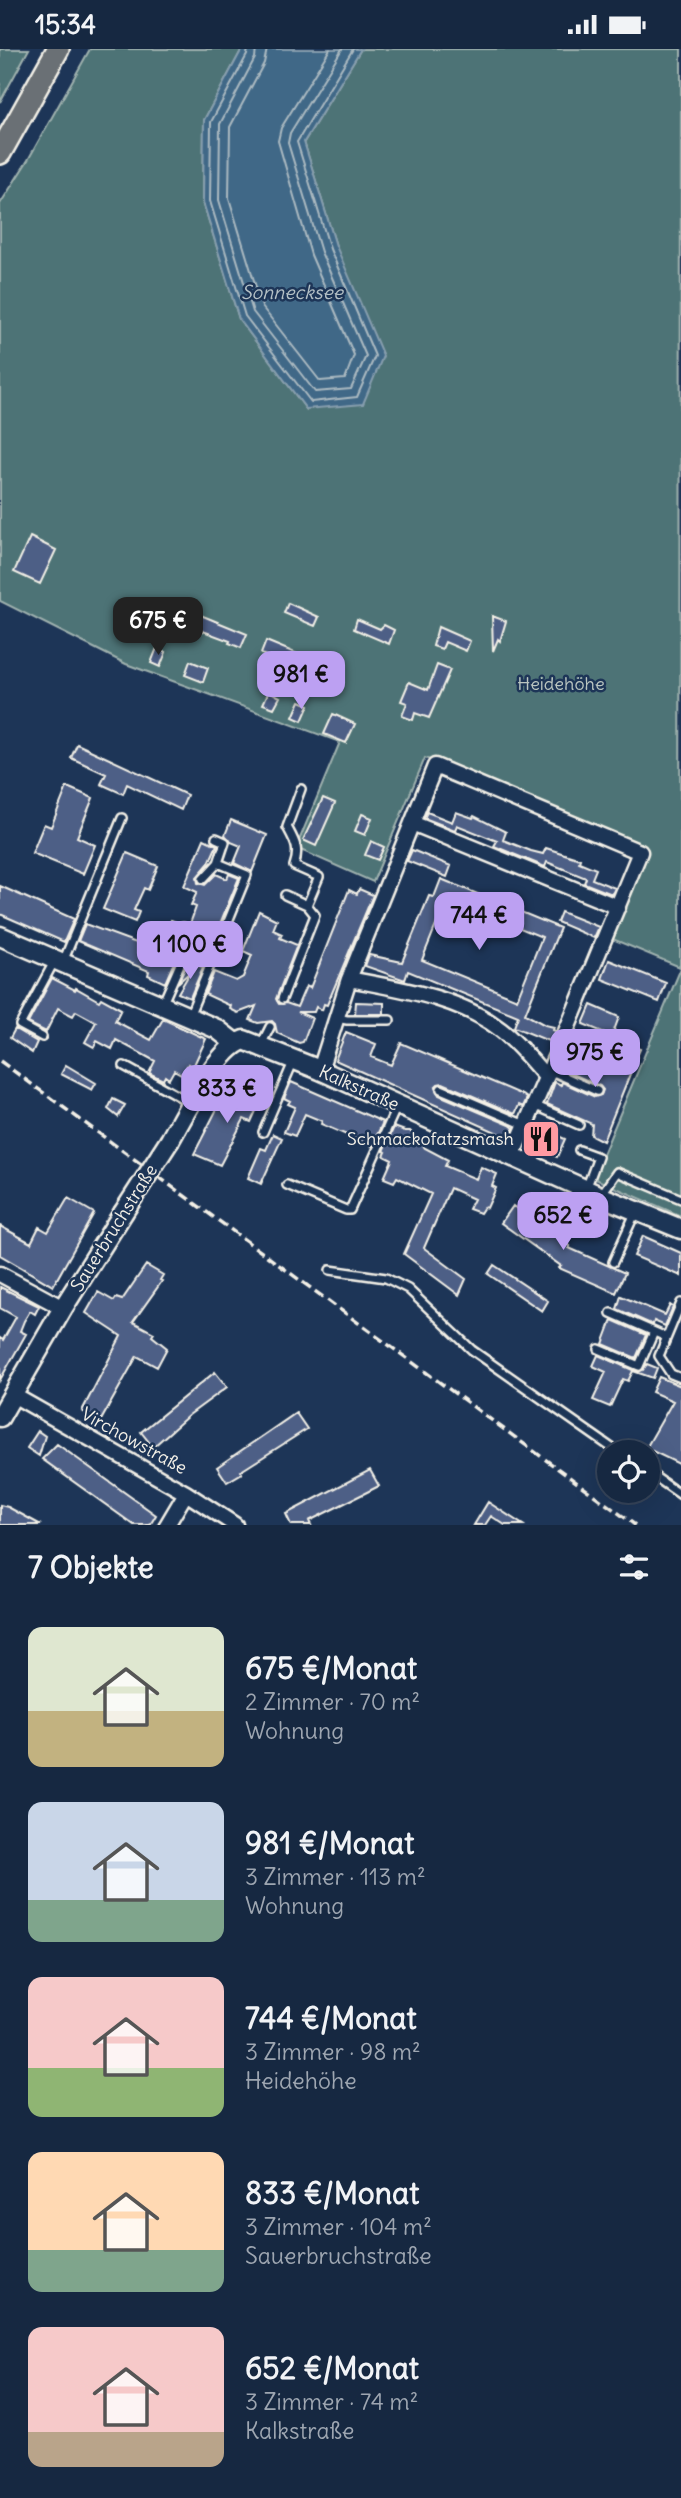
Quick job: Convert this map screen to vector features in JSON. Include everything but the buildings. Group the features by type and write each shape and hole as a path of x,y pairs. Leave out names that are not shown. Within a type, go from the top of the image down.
{"main road":[{"path":"0,153 58,49"}],"street":[{"path":"320,1070 349,979 435,766 640,852 512,1156"},
{"path":"412,823 618,907"},
{"name":"Kalkstraße","path":"0,936 217,1029 235,1043 244,1040 320,1070 593,1193 680,1225"},
{"path":"349,979 412,991 467,1009 500,1029 547,1073"},
{"name":"Sauerbruchstraße","path":"0,1417 63,1308 218,1062 235,1043"},
{"path":"0,1274 63,1308"},
{"name":"Virchowstraße","path":"13,1395 186,1493 235,1525"},
{"path":"167,1525 186,1493"}],"lane":[{"path":"301,789 287,827 298,854 294,866 319,877 307,905"},
{"path":"42,1037 20,1025 59,961 122,818"},
{"path":"203,879 218,863 225,842 216,838"},
{"path":"188,1016 247,875 218,863"},
{"path":"282,999 315,915 307,905 285,895"},
{"path":"183,927 177,941 214,956"},
{"path":"162,1005 188,946"},
{"path":"337,1018 390,1020"},
{"path":"261,1046 270,1027"},
{"path":"263,1132 295,1060"},
{"path":"124,1066 192,1103"},
{"path":"547,1073 597,1091"},
{"path":"440,1089 525,1125"},
{"path":"287,1185 350,1210 397,1105"},
{"path":"534,1105 579,1125"},
{"path":"579,1150 598,1157 593,1193"},
{"path":"593,1193 617,1172 681,1199"},
{"path":"613,1262 636,1211"},
{"path":"330,1271 386,1278 408,1289 472,1350 601,1440"},
{"path":"681,1303 659,1356 671,1374 681,1378"},
{"path":"611,1313 666,1338"},
{"path":"599,1349 639,1366 654,1332"},
{"path":"660,1480 681,1495"}],"green space":[{"path":"0,49 29,49 0,102"},
{"name":"Heidehöhe","path":"90,49 242,49 204,120 203,202 239,319 306,409 336,246 304,142 361,49 681,49 680,967 610,938 645,849 425,758 373,882 296,848 340,742 126,664 0,601 0,204 28,160"},
{"path":"681,968 681,1216 593,1178"}],"water":[{"name":"Sonnecksee","path":"242,49 361,49 304,142 336,246 383,356 363,404 306,409 239,319 203,202 204,120"}],"railway":[{"path":"0,1061 635,1525"}],"place":[{"name":"Schmackofatzsmash","path":"541,1139"}]}
